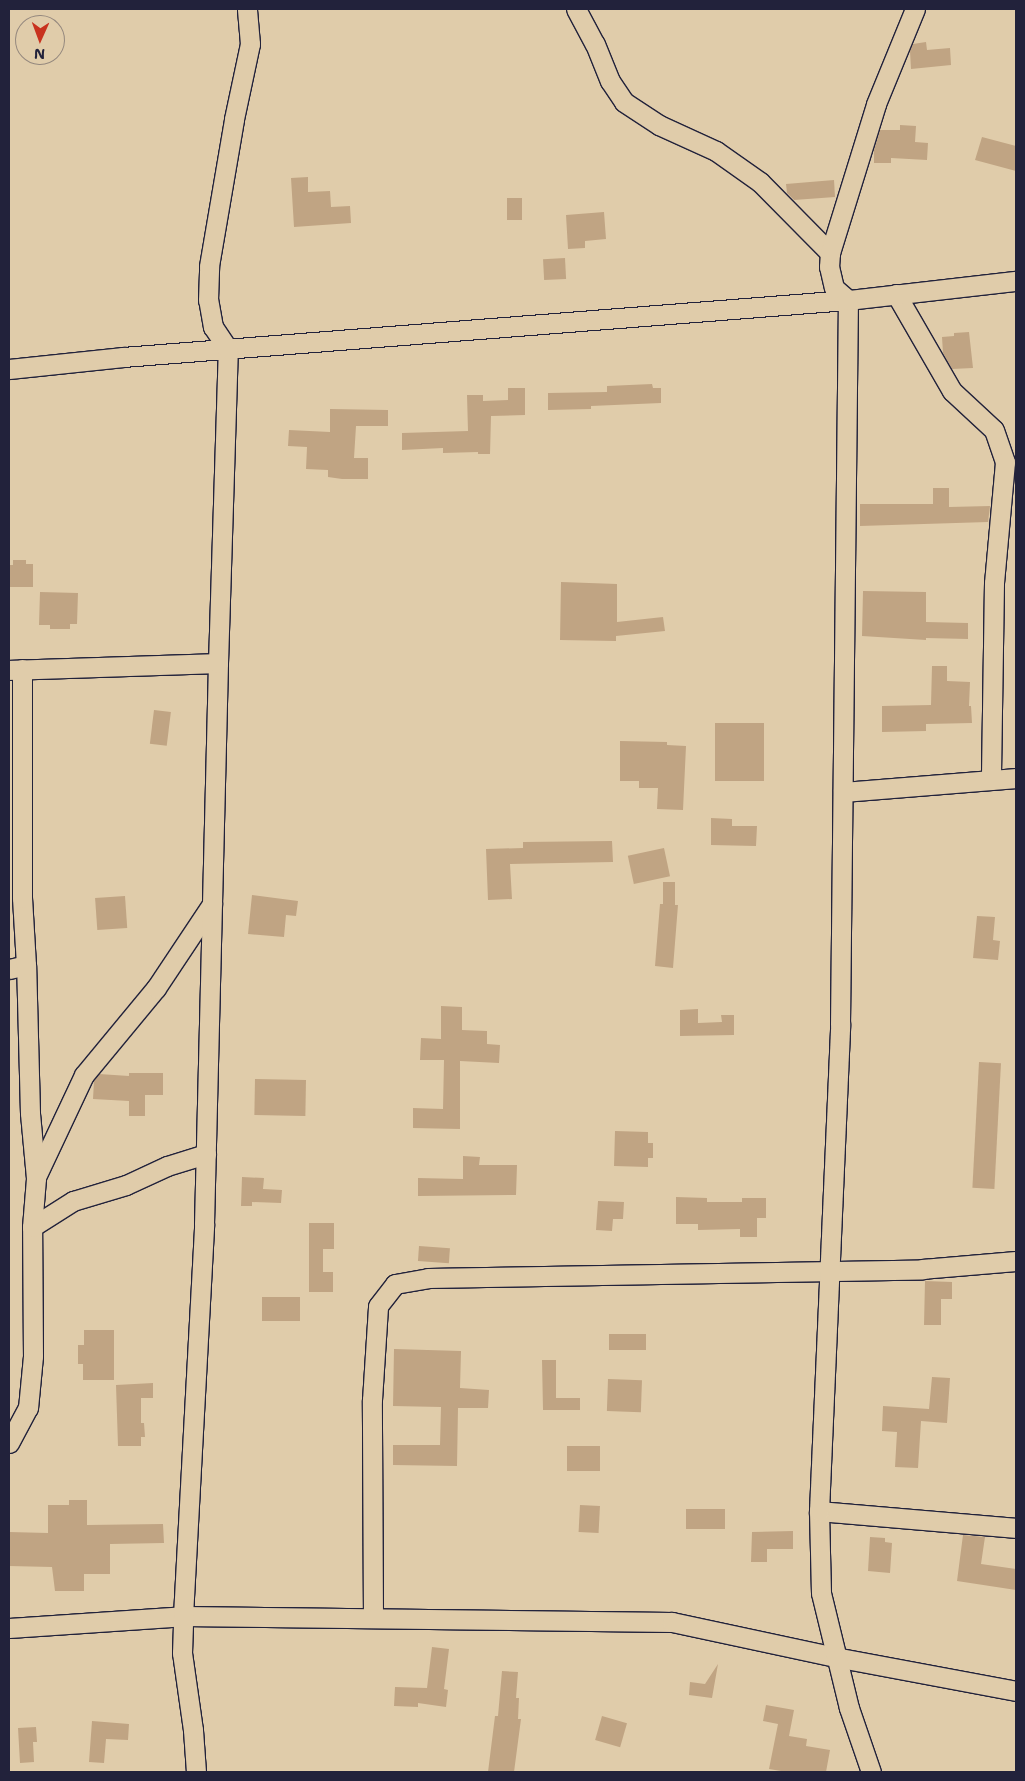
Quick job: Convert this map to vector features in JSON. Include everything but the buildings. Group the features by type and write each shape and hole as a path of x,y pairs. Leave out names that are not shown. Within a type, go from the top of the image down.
{"street":[{"path":"196,1772 193,1730 182,1653 204,1224 228,350 213,327 208,300 209,266 234,119 250,44 247,9"},
{"path":"576,9 595,44 610,81 624,102 659,125 716,151 760,182 830,253"},
{"path":"871,1772 848,1708 821,1593 818,1511 840,1024 848,300 834,288 829,267 830,253 876,104 915,9"},
{"path":"9,369 123,357 848,300 1016,281"},
{"path":"896,294 952,391 994,430 1005,462 994,583 991,780"},
{"path":"9,1443 28,1408 32,1356 32,1227 36,1178 18,967 15,891 16,670 218,663"},
{"path":"843,792 1016,778"},
{"path":"36,1178 84,1075 156,988 212,904"},
{"path":"32,1227 73,1201 126,1185 167,1166 206,1154"},
{"path":"373,1618 372,1400 378,1306 395,1284 428,1278 922,1269 1016,1261"},
{"path":"818,1511 1016,1528"},
{"path":"9,1628 183,1616 672,1622 835,1657 1016,1691"}]}
